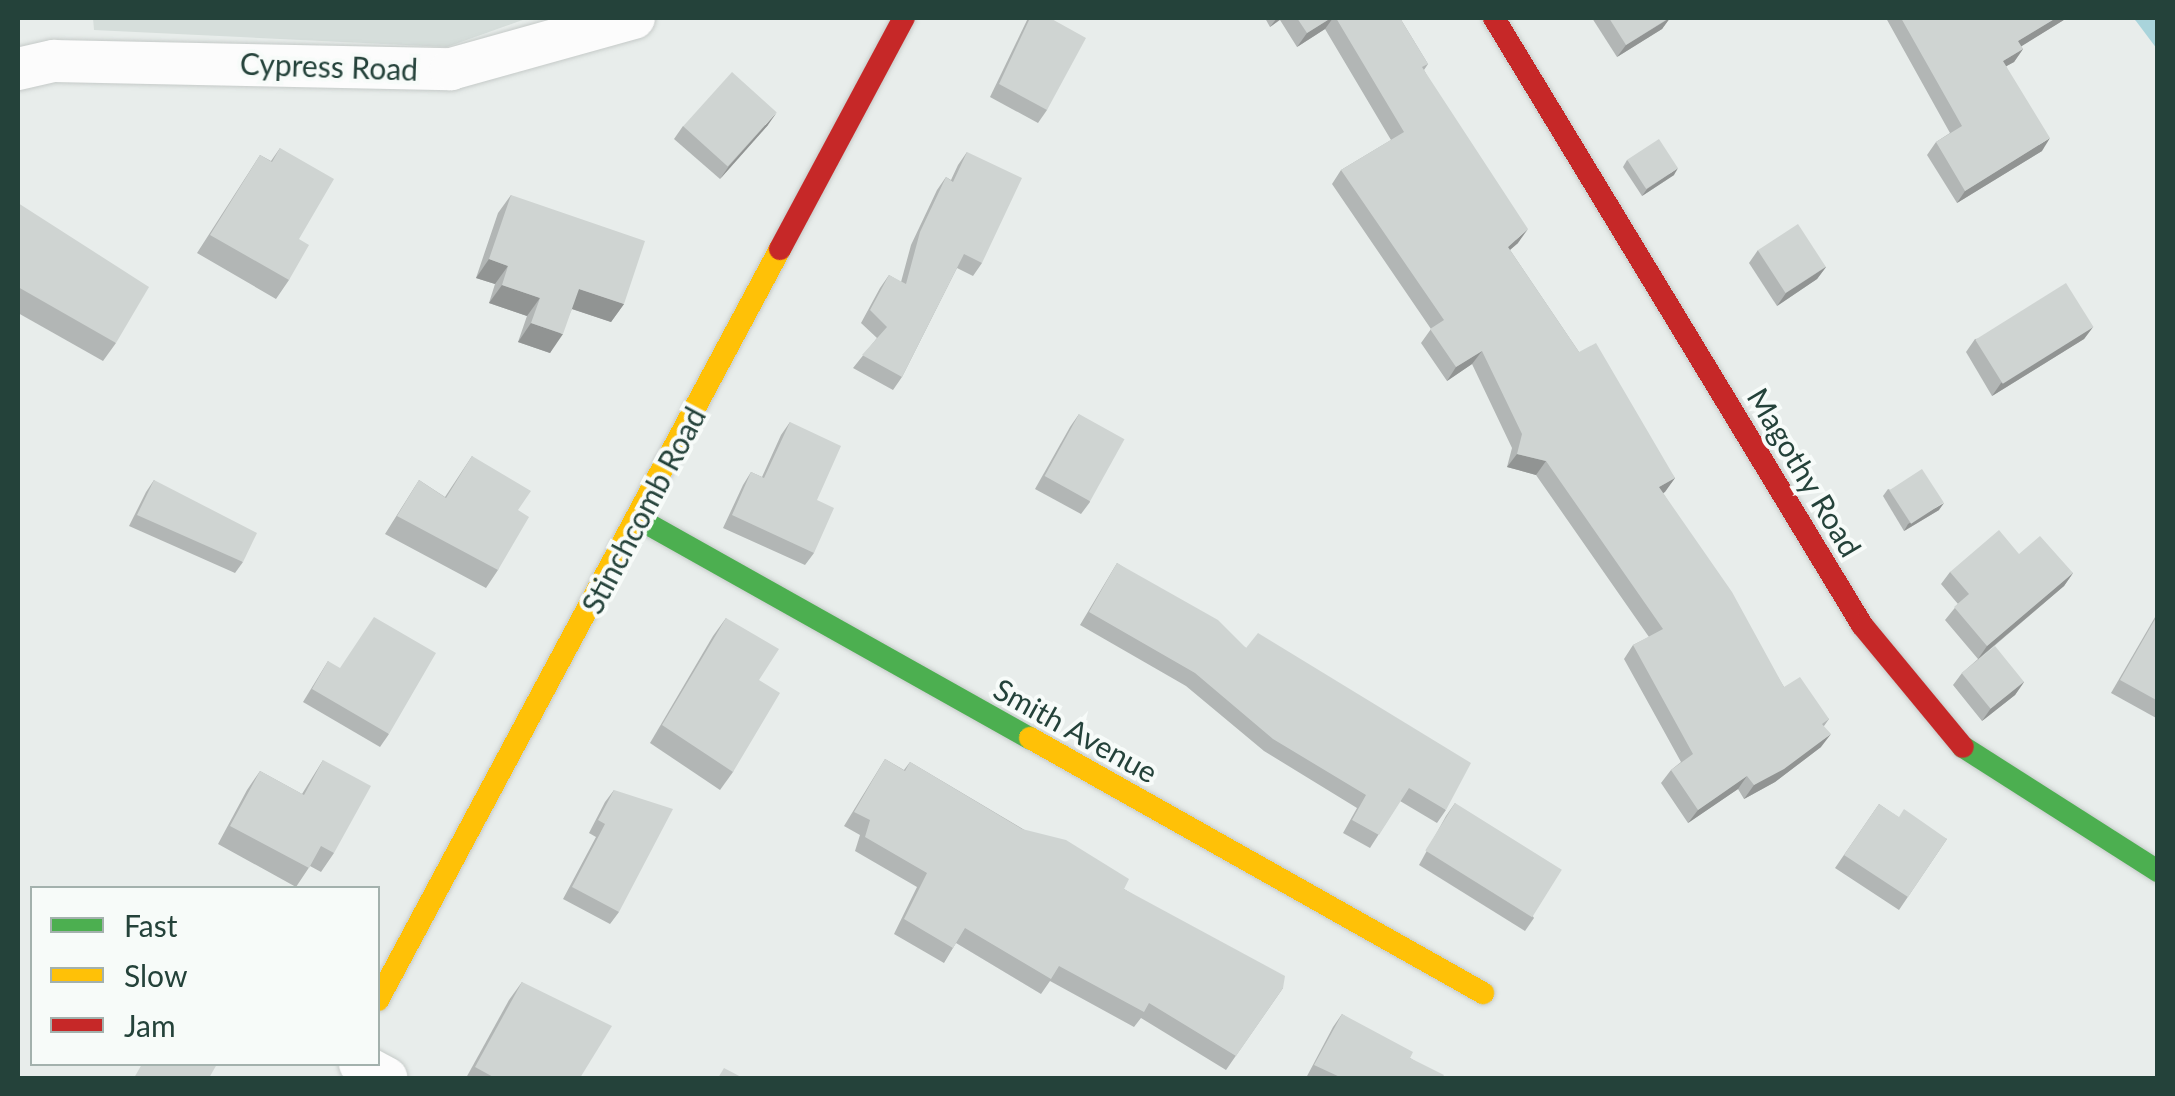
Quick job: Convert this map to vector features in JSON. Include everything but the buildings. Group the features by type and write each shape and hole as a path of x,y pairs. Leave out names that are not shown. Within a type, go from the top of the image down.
{"street":[{"name":"Cypress Road","path":"18,69 54,61 451,69 634,18"},
{"name":"Stinchcomb Road","path":"380,996 639,520 904,18"},
{"name":"Magothy Road","path":"1494,18 1862,625 1966,749 2158,871"},
{"name":"Smith Avenue","path":"639,520 1483,993"},
{"path":"364,1066 386,1078"}],"shaded area":[{"path":"93,18 528,18 447,47 94,30"}],"water":[{"path":"2133,18 2157,18 2157,49 2136,21"}],"traffic: fast":[{"path":"639,519 1030,738"},
{"path":"1963,747 2158,871"}],"traffic: slow":[{"path":"380,996 780,249"},
{"path":"1030,738 1483,993"}],"traffic: jam":[{"path":"780,249 904,18"},
{"path":"1494,18 1862,625 1963,747"}]}
